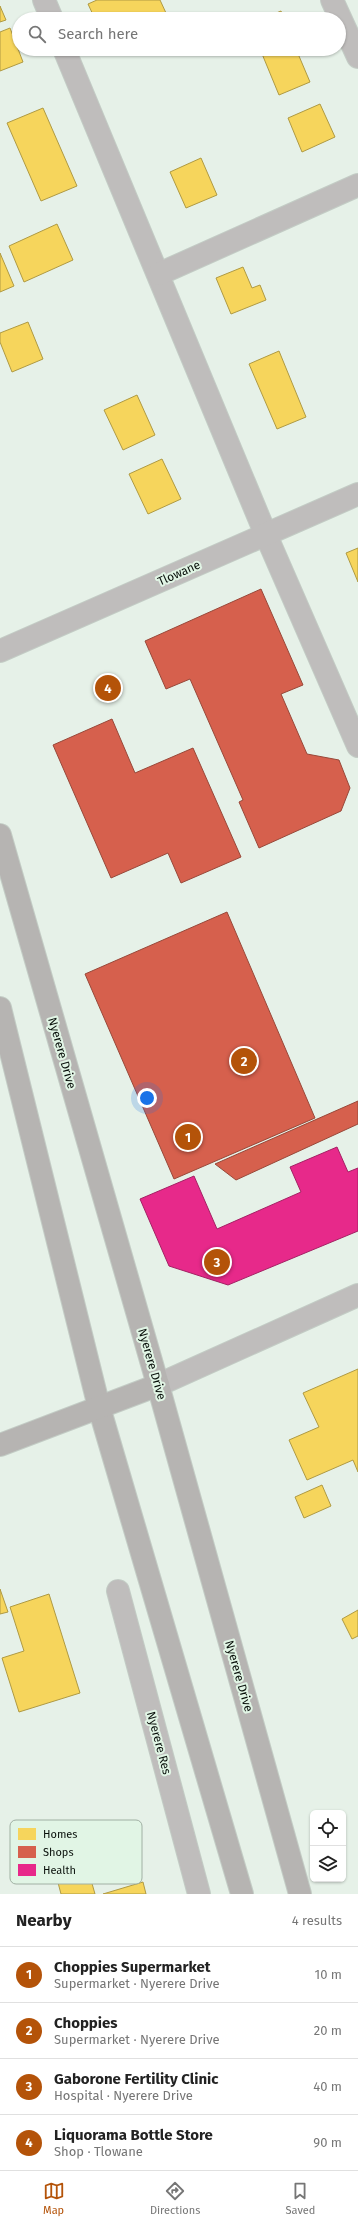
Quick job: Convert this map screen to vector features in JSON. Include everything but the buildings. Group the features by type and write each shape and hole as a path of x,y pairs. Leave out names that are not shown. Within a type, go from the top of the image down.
{"main road":[{"name":"Nyerere Drive","path":"0,835 158,1385 300,1894"},
{"path":"0,1008 99,1407 242,1894"},
{"path":"0,1445 158,1385"}],"street":[{"path":"44,0 49,12"},
{"path":"332,0 337,12"},
{"path":"346,31 358,57"},
{"path":"67,56 159,274 266,535 358,746"},
{"path":"159,274 358,185"},
{"name":"Tlowane","path":"0,651 358,494"},
{"path":"158,1385 358,1295"},
{"name":"Nyerere Res","path":"118,1591 199,1894"}],"place":[{"name":"Liquorama Bottle Store","path":"108,688"},
{"name":"Choppies","path":"244,1061"},
{"name":"Choppies Supermarket","path":"188,1137"},
{"name":"Gaborone Fertility Clinic","path":"217,1262"}]}
